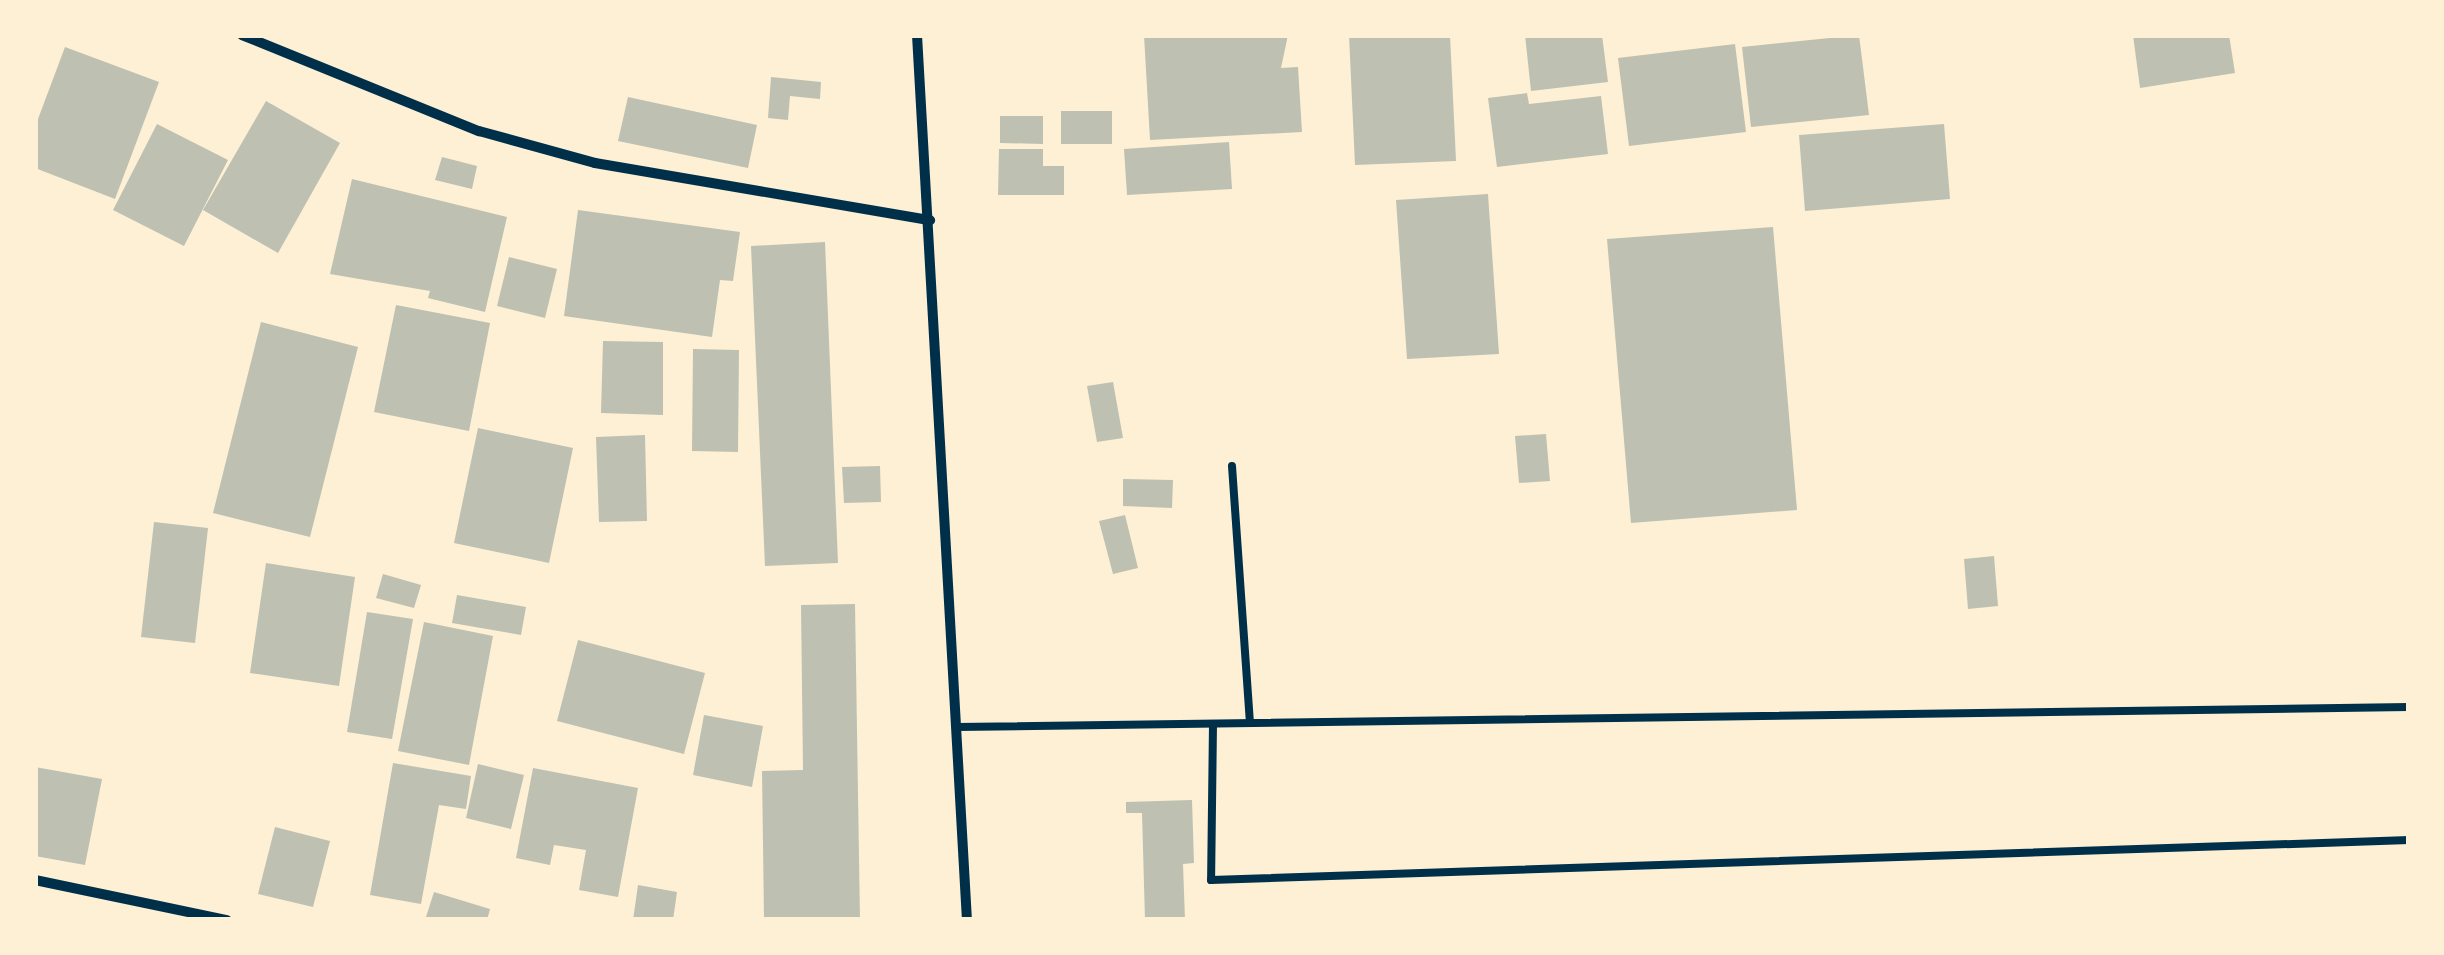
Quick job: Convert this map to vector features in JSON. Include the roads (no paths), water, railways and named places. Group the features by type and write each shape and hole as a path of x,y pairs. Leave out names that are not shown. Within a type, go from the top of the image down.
{"street":[{"path":"242,35 479,131 595,163 930,220"},
{"path":"917,35 967,920"},
{"path":"35,880 228,920"}],"lane":[{"path":"1232,466 1250,722"},
{"path":"957,727 2409,706"},
{"path":"1213,724 1211,880 2409,840"}]}
